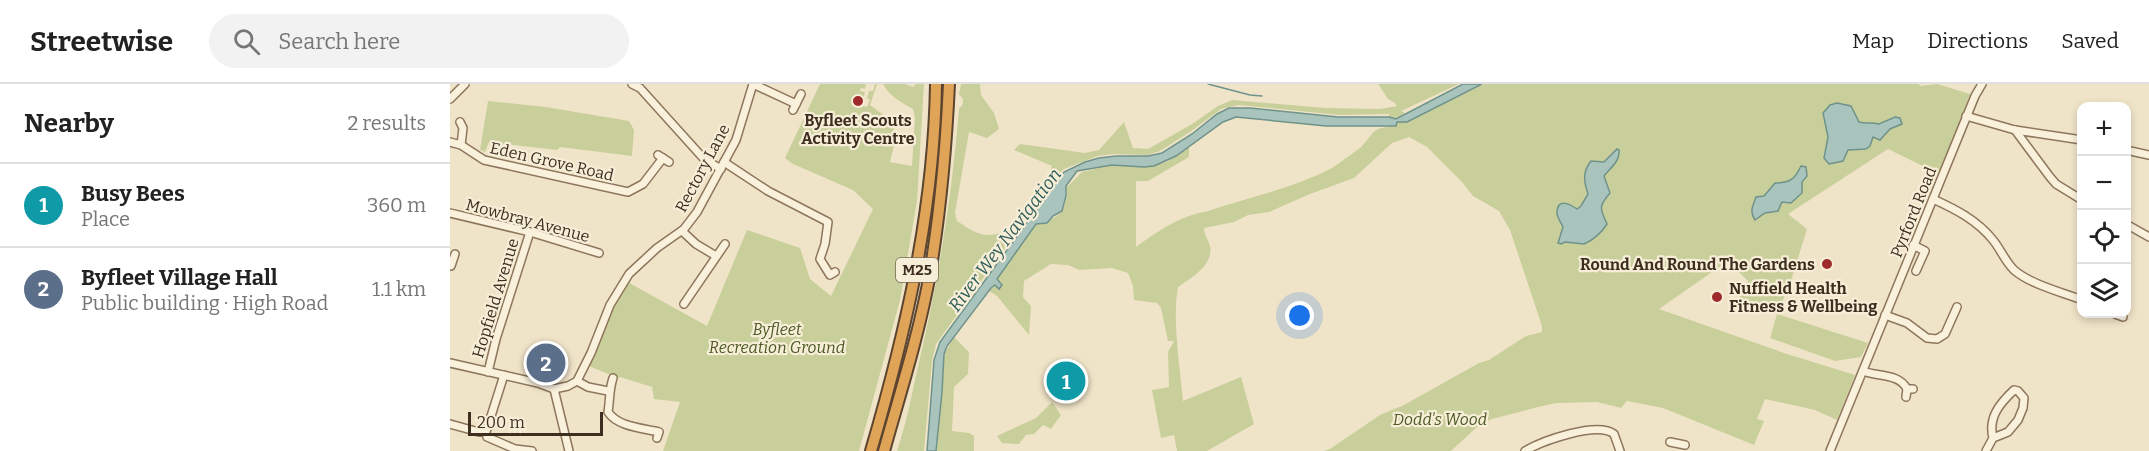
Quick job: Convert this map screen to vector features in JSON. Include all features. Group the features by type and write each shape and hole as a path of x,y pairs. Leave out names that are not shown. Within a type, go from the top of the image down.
{"highway":[{"name":"M25","path":"871,451 903,334 916,274 932,157 936,84"},
{"name":"M25","path":"884,451 902,388 928,279 945,159 949,84"}],"street":[{"path":"450,99 465,84"},
{"path":"632,84 640,88 704,159 723,166 828,222 820,259 831,274"},
{"path":"753,84 794,107 801,94"},
{"name":"Rectory Lane","path":"577,381 620,285 646,256 682,231 697,212 735,140 753,84"},
{"name":"Pyrford Road","path":"1830,451 1966,116 1982,84"},
{"path":"1966,116 2015,130 2077,139"},
{"path":"460,122 463,128 461,145"},
{"path":"2015,130 2056,184 2077,197"},
{"name":"Eden Grove Road","path":"450,141 461,145 484,160 627,192 643,184 663,159"},
{"path":"2131,151 2149,156"},
{"path":"1933,199 1966,215 1976,223 1994,241 2008,263 2021,275 2077,298"},
{"name":"Mowbray Avenue","path":"450,213 530,232 598,253"},
{"path":"2131,226 2149,237"},
{"path":"682,231 696,244 716,256"},
{"name":"Hopfield Avenue","path":"488,372 496,339 530,232"},
{"path":"684,304 725,244"},
{"path":"1913,245 1925,250 1916,272"},
{"path":"1886,315 1907,323 1927,338 1937,339 1945,334 1956,304"},
{"path":"450,363 538,383 554,389 577,381 588,387 608,391"},
{"path":"1863,371 1888,376 1903,384 1910,389 1906,398"},
{"path":"450,424 486,432 504,375"},
{"path":"613,378 608,391 610,416 619,422 659,432 657,438"},
{"path":"554,389 569,451"},
{"path":"1986,451 1994,438 2008,432 2018,420 2024,398 2018,391 2014,390 2003,400 1996,411 1991,423 1994,438"},
{"path":"1525,451 1556,437 1605,430 1614,434 1620,451"},
{"path":"487,436 510,447 532,451"}],"green space":[{"name":"Byfleet Recreation Ground","path":"820,84 866,84 865,89 861,88 860,91 865,92 861,109 863,106 867,107 870,100 867,98 869,91 873,91 877,84 870,105 895,123 892,140 895,141 890,162 912,166 915,118 913,109 892,96 883,84 905,84 913,87 916,84 924,84 917,201 900,300 859,451 663,451 680,402 654,399 652,387 618,378 589,366 610,310 626,280 707,326 747,230 800,248 810,279 831,296 873,209 853,190 793,164 785,158"},
{"path":"961,84 980,84 981,95 994,113 999,129 987,138 969,132 955,213 957,221 975,232 987,235 1010,228 1020,220 1036,200 1052,166 1014,150 1020,144 1085,153 1099,150 1124,122 1133,148 1148,149 1218,106 1232,100 1326,108 1380,109 1397,106 1388,99 1378,84 1459,84 1401,111 1405,113 1396,119 1389,117 1389,114 1339,115 1239,105 1221,109 1160,151 1148,155 1098,156 1064,169 1058,174 936,344 932,361 924,451 897,451 904,429 939,268 949,205 959,109 963,104 963,99 959,94"},
{"name":"Dodd's Wood","path":"1484,84 1919,84 1920,86 1937,84 1970,94 1939,174 1888,149 1788,214 1807,229 1791,281 1777,314 1749,304 1738,295 1748,281 1728,261 1659,309 1784,353 1855,375 1837,420 1815,410 1765,399 1757,419 1764,421 1754,445 1663,408 1627,401 1621,408 1597,402 1557,403 1492,419 1478,426 1451,451 1324,451 1380,415 1404,405 1479,363 1489,360 1526,336 1542,332 1510,230 1499,211 1473,196 1427,147 1409,137 1392,143 1354,178 1269,212 1248,215 1234,222 1204,228 1210,246 1209,259 1200,270 1178,287 1176,300 1177,343 1183,401 1241,377 1254,424 1207,451 1177,451 1174,435 1161,438 1152,390 1169,387 1168,352 1174,341 1168,341 1161,308 1157,303 1134,300 1133,286 1128,273 1112,268 1079,270 1068,265 1051,264 1024,281 1023,297 1031,306 1029,335 997,296 989,291 995,285 999,289 1002,285 997,279 1036,224 1050,220 1060,213 1066,202 1067,187 1082,172 1112,165 1150,167 1168,161 1189,147 1189,157 1148,181 1136,181 1136,247 1162,229 1188,216 1272,192 1318,175 1357,150 1378,129 1396,126 1397,122 1407,122"},
{"path":"488,101 546,107 629,121 634,130 632,156 560,147 557,150 489,142 485,152 480,150"},
{"path":"1777,314 1868,343 1861,357 1835,361 1770,338"},
{"path":"954,337 969,352 968,374 954,387 952,431 969,433 974,436 974,451 936,451 944,354"},
{"path":"1052,402 1061,415 1051,429 1043,425 1034,434 1026,435 1019,444 1002,443 997,436 1036,418"}],"water":[{"path":"1463,84 1482,84 1407,122 1397,122 1396,126 1326,126 1236,117 1223,122 1176,156 1154,166 1112,165 1077,171 1066,186 1062,211 1047,223 1036,224 997,279 1002,285 999,289 995,285 991,288 947,346 944,354 936,451 927,451 934,360 940,342 1064,172 1099,158 1148,156 1162,153 1229,108 1338,117 1396,119"},
{"path":"1837,103 1851,106 1859,122 1879,124 1895,117 1900,118 1902,124 1890,129 1880,140 1873,137 1870,146 1866,149 1848,150 1843,161 1829,164 1824,158 1828,137 1823,113 1830,105"},
{"path":"1617,149 1619,150 1618,158 1604,176 1610,193 1601,208 1607,224 1603,230 1584,244 1558,243 1563,227 1557,215 1558,207 1562,203 1577,209 1581,206 1588,194 1585,177 1588,165 1591,161 1604,162"},
{"path":"1801,166 1806,167 1807,176 1802,182 1802,193 1791,203 1782,202 1778,211 1765,213 1755,220 1752,211 1756,197 1764,196 1775,183 1791,179"}],"waterway":[{"path":"1208,84 1262,96"}],"place":[{"name":"Byfleet Scouts Activity Centre","path":"858,101"},
{"name":"Round And Round The Gardens","path":"1827,264"},
{"name":"Nuffield Health Fitness & Wellbeing","path":"1717,297"},
{"name":"Byfleet Village Hall","path":"546,363"},
{"name":"Busy Bees","path":"1066,381"}],"water label":[{"name":"River Wey Navigation","path":"1005,240"}]}
